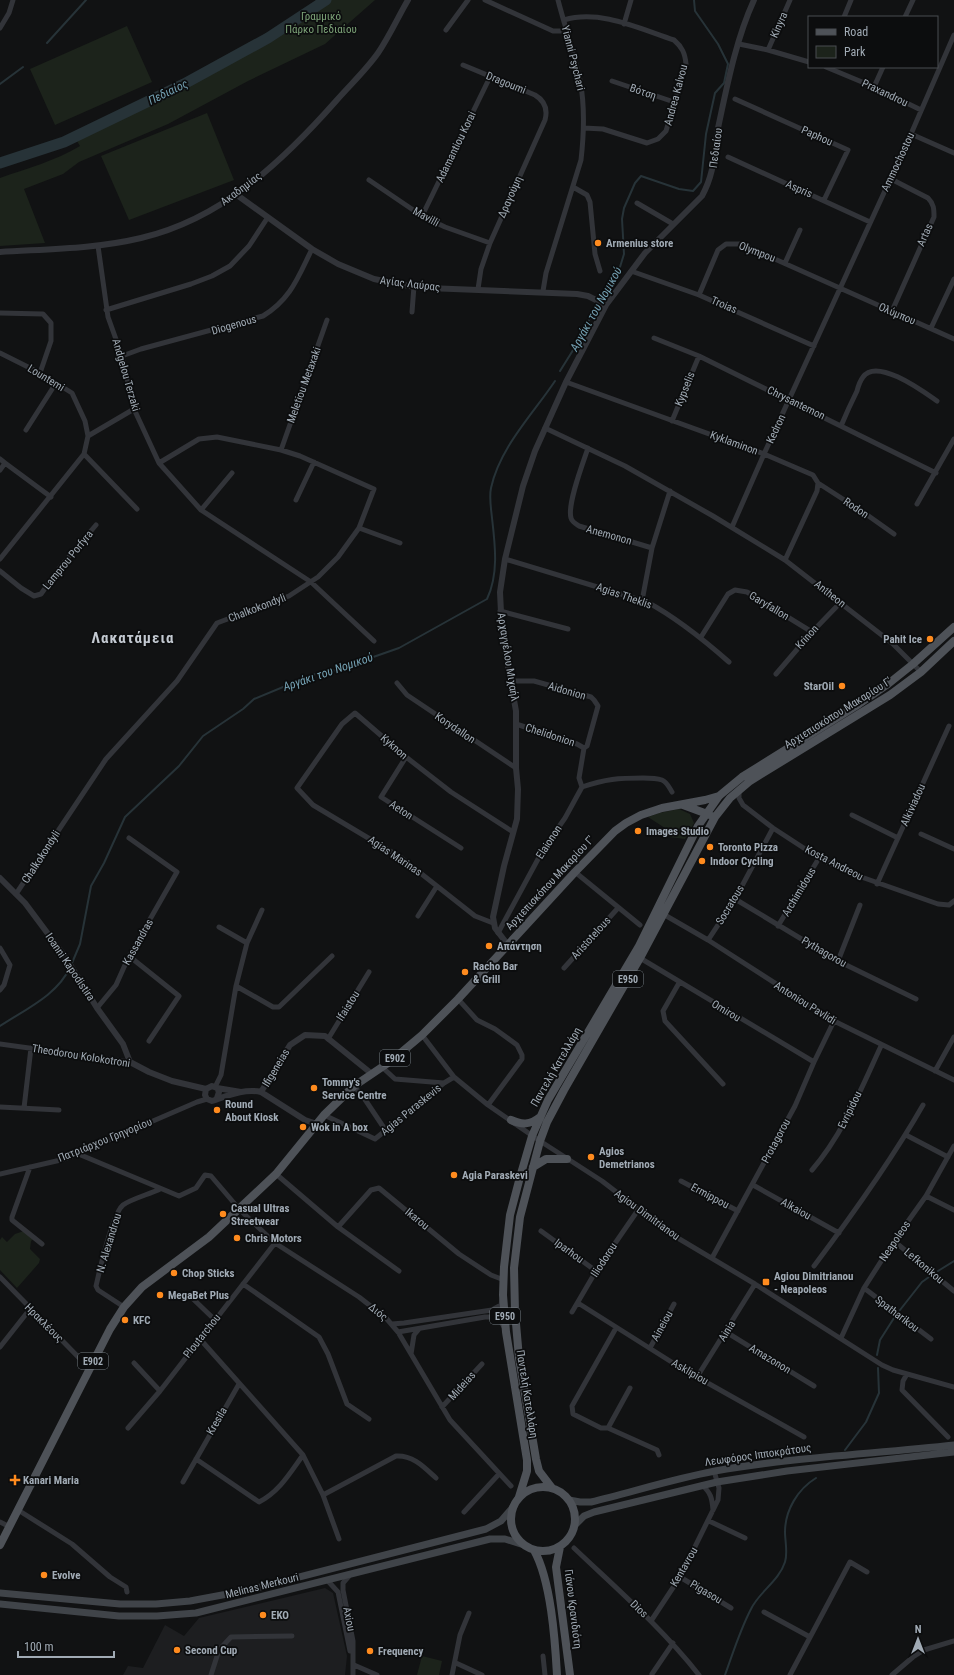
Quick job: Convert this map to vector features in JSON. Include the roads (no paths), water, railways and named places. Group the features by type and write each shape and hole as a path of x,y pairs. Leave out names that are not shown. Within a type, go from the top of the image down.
{"main road":[{"name":"Αρχιεπισκόπου Μακαρίου Γ'","path":"706,813 719,796 742,777 859,704 913,664 954,627"},
{"name":"Αρχιεπισκόπου Μακαρίου Γ'","path":"715,817 723,806 739,790 776,764 870,708 921,672 954,641"},
{"name":"Αρχιεπισκόπου Μακαρίου Γ'","path":"0,1545 38,1467 110,1329 124,1307 142,1287 209,1237 240,1210 276,1174 324,1115 354,1086 422,1035 458,999 575,872 615,831 641,815 679,804 719,796"},
{"path":"679,804 715,817"},
{"name":"Παντελή Κατελλάρη","path":"519,1497 527,1471 527,1460 506,1332 503,1295 510,1215 532,1136 540,1117 558,1082 639,946 698,826 706,813"},
{"name":"Παντελή Κατελλάρη","path":"552,1488 539,1471 536,1459 520,1358 515,1312 514,1268 519,1224 533,1167 547,1122 640,958 715,817"},
{"path":"511,1120 524,1124 535,1121 540,1117"},
{"path":"533,1167 546,1159 567,1159"},
{"name":"Λεωφόρος Ιπποκράτους","path":"569,1500 591,1502 714,1472 786,1462 954,1445"},
{"name":"Λεωφόρος Ιπποκράτους","path":"575,1525 588,1514 717,1482 787,1471 954,1452"},
{"path":"534,1488 552,1488 569,1500 574,1510 575,1525 568,1540 560,1547 547,1551 534,1550 524,1545 516,1537 512,1527 511,1516 519,1497 534,1488"},
{"name":"Melinas Merkouri","path":"1,1593 120,1604 156,1604 190,1601 249,1590 486,1529 501,1521 514,1506"},
{"name":"Melinas Merkouri","path":"0,1604 119,1616 157,1616 196,1613 327,1580 349,1576 490,1539 505,1539 524,1545"},
{"name":"Γιάνου Κρανιδιότη","path":"560,1547 556,1567 570,1675"},
{"name":"Γιάνου Κρανιδιότη","path":"534,1550 542,1568 547,1591 555,1646 557,1675"}],"street":[{"path":"0,28 13,0"},
{"name":"Ακαδημίας","path":"0,252 98,246 142,238 179,226 211,211 237,195 303,138 370,64 379,52 408,0"},
{"path":"446,30 468,0"},
{"path":"485,0 552,31 566,31"},
{"name":"Yianni Psychari","path":"543,291 546,273 581,160 584,128 580,80 558,0"},
{"path":"624,24 631,0"},
{"name":"Πεδιαίου","path":"631,271 645,253 702,196 712,176 719,124 745,19 754,0"},
{"name":"Kinyra","path":"768,50 790,0"},
{"path":"844,16 851,0"},
{"path":"906,16 913,0"},
{"name":"Andrea Kalvou","path":"564,20 575,17 591,16 624,24 674,40 681,45 684,51 686,64 666,131 663,136 652,142 643,142 603,129 584,128"},
{"name":"Ammochostou","path":"840,289 891,179 954,35"},
{"path":"739,44 768,50 808,62"},
{"name":"Dragoumi","path":"463,65 540,97 546,106"},
{"name":"Praxandrou","path":"828,68 874,87 921,110"},
{"path":"874,87 883,68"},
{"name":"Adamantiou Korai","path":"422,216 490,77"},
{"name":"Βότση","path":"612,81 674,102"},
{"name":"Paphou","path":"735,99 848,150 824,200"},
{"name":"Δραγούμη","path":"478,289 481,269 490,243 545,120 546,106"},
{"path":"911,134 954,153"},
{"name":"Aspris","path":"728,157 870,222"},
{"name":"Artas","path":"891,179 928,198 932,202 934,211 934,217 892,311"},
{"name":"Mavilli","path":"368,180 422,216 444,227 490,243"},
{"path":"573,187 587,195 590,202 596,261 600,271"},
{"name":"Αγίας Λαύρας","path":"237,195 312,249 362,276 390,283 414,286 543,291 577,294 604,304"},
{"path":"637,204 673,224"},
{"path":"106,310 191,284 230,266 249,246 268,218"},
{"path":"785,263 800,230"},
{"name":"Olympou","path":"699,295 718,250 726,244 741,244 840,289"},
{"name":"Andgelou Terzaki","path":"98,246 106,310 122,356 134,409 159,463 201,510 311,582 374,641"},
{"name":"Diogenous","path":"122,356 141,349 263,316 277,307 290,293 312,249"},
{"name":"Troias","path":"631,271 699,295 814,346"},
{"name":"Αρχαγγέλου Μιχαήλ","path":"493,923 501,880 517,819 518,808 515,705 502,633 500,611 505,559 527,470 545,428 604,304 631,271"},
{"path":"931,328 954,279"},
{"path":"412,312 414,286"},
{"name":"Ολύμπου","path":"840,289 954,339"},
{"name":"Kedron","path":"732,527 840,289"},
{"path":"0,313 43,314 51,323 51,341 40,372"},
{"name":"Meletiou Metaxaki","path":"281,450 327,320"},
{"name":"Chrysantemon","path":"654,338 699,356 936,473"},
{"name":"Lountemi","path":"0,353 40,372 72,393 85,421 88,436"},
{"name":"Kypselis","path":"672,421 699,356"},
{"path":"841,426 863,377 872,372 883,371 890,374 920,388 937,401"},
{"name":"Kyklaminon","path":"566,382 764,454 813,475 818,483"},
{"path":"26,430 56,383"},
{"path":"0,559 84,454 88,436 134,409"},
{"path":"545,428 625,466 670,491 652,548 642,601"},
{"name":"Chalkokondyli","path":"16,894 106,759 177,681 217,623 289,596 318,577 338,557 359,528 374,489 314,462 281,450 217,437 199,439 159,463"},
{"path":"917,504 954,439"},
{"name":"Anemonon","path":"588,448 571,502 570,513 574,522 579,526 652,548"},
{"path":"84,454 137,509"},
{"path":"0,459 51,497"},
{"path":"296,500 314,462"},
{"path":"0,470 5,463"},
{"path":"201,510 232,473"},
{"path":"785,560 817,491 818,483"},
{"name":"Rodon","path":"818,483 894,534"},
{"name":"Antheon","path":"670,491 785,560 892,643 921,672"},
{"name":"Lamprou Porfyra","path":"0,571 21,588 34,596 40,594 61,566 96,525"},
{"path":"359,528 400,543"},
{"name":"Agias Theklis","path":"505,559 642,601 658,608 701,638 729,662"},
{"name":"Garyfallon","path":"701,638 728,594 735,590 746,592 812,632"},
{"name":"Krinon","path":"776,674 812,632 841,602"},
{"path":"500,611 568,629"},
{"name":"Aidonion","path":"511,681 534,681 591,697 598,706 587,746 584,748"},
{"name":"Korydallon","path":"397,683 407,695 516,768"},
{"name":"Kyknon","path":"297,788 342,724 355,713 406,757 451,792 513,832"},
{"name":"Chelidonion","path":"516,724 577,744 584,748"},
{"name":"Alkiviadou","path":"877,884 949,726"},
{"path":"584,748 579,778 582,787 614,778 654,778 662,780 668,784 672,792"},
{"name":"Aeton","path":"406,757 381,797 461,848"},
{"name":"Elaionon","path":"498,933 536,862 565,818 582,787"},
{"name":"Agias Marinas","path":"297,788 313,805 400,857 475,916 493,923"},
{"name":"Kosta Andreou","path":"739,790 739,798 743,805 773,828 819,858 877,884 938,904 949,905 954,901"},
{"path":"852,815 898,838"},
{"name":"Socratous","path":"708,940 735,899 773,828"},
{"path":"921,834 954,849"},
{"name":"Kassandras","path":"97,1008 116,985 129,956 177,872 129,838"},
{"name":"Archimidous","path":"778,926 819,858"},
{"path":"575,872 640,925"},
{"name":"Ioanni Kapodistira","path":"0,878 25,904 66,958 97,1008 124,1044 130,1062"},
{"path":"418,916 437,886"},
{"name":"Pythagorou","path":"735,899 838,961 916,1000"},
{"path":"838,961 860,905"},
{"name":"Aristotelous","path":"564,968 618,908"},
{"path":"216,1087 221,1075 236,986 246,943 262,910"},
{"name":"Antoniou Pavlidi","path":"663,914 708,940 834,1021 881,1046 954,1080"},
{"path":"493,923 498,933 508,945"},
{"path":"219,927 246,943"},
{"path":"0,990 4,985 10,965 1,948"},
{"path":"129,956 179,996 149,1041"},
{"path":"236,986 273,1007 279,1007 332,956"},
{"name":"Omirou","path":"640,958 679,983 814,1062"},
{"name":"Ifaistou","path":"328,1039 369,972"},
{"path":"679,983 663,1011 665,1021 723,1084"},
{"path":"458,999 477,1020 495,1029 517,1045 522,1055 522,1059 488,1105"},
{"name":"Protagorou","path":"712,1258 795,1106 834,1021"},
{"name":"Ifigeneias","path":"261,1092 290,1045 305,1035 325,1036 372,1074"},
{"name":"Agiou Dimitrianou","path":"422,1035 454,1077 488,1105 540,1142 602,1181 671,1234 756,1284 893,1370 954,1387"},
{"path":"935,1071 954,1037"},
{"name":"Theodorou Kolokotroni","path":"0,1044 130,1062 149,1072 172,1081 206,1089"},
{"name":"Evripidou","path":"812,1170 825,1155 840,1131 881,1046"},
{"path":"24,1108 31,1048"},
{"path":"382,1066 394,1079 444,1083"},
{"name":"Agias Paraskevis","path":"324,1115 375,1139 444,1083 454,1077"},
{"path":"242,1092 210,1086 206,1089 204,1095 207,1099 212,1101 217,1098 254,1090 261,1092 305,1120 317,1124"},
{"path":"354,1086 386,1131"},
{"path":"216,1087 219,1092 217,1098"},
{"name":"Πατριάρχου Γρηγορίου","path":"0,1174 65,1159 207,1099"},
{"path":"814,1266 906,1135 923,1105"},
{"path":"0,1106 59,1110"},
{"path":"906,1135 948,1157"},
{"name":"Neapoleos","path":"841,1338 864,1288 894,1241 926,1196 954,1146"},
{"path":"76,1154 160,1189"},
{"path":"30,1167 12,1220 42,1244"},
{"name":"Διός","path":"160,1189 179,1196 196,1188 208,1174 240,1210 275,1243 380,1312 398,1332 450,1420 511,1486"},
{"path":"276,1174 338,1227 399,1271"},
{"name":"Ermippou","path":"681,1180 738,1211"},
{"name":"Alkaiou","path":"753,1185 838,1233"},
{"name":"Ikarou","path":"338,1227 371,1190 379,1188 459,1254 491,1275 504,1280"},
{"name":"N. Alexandrou","path":"124,1307 98,1290 96,1286 114,1222 118,1210 125,1204 160,1189"},
{"path":"926,1196 954,1210"},
{"name":"Iliodorou","path":"572,1312 596,1271 638,1210"},
{"name":"Iparhou","path":"541,1231 596,1271"},
{"name":"Lefkonikou","path":"894,1241 954,1291"},
{"name":"Ploutarchou","path":"128,1428 160,1391 275,1243"},
{"name":"Ηρακλέους","path":"0,1277 30,1310 89,1368"},
{"path":"243,1284 319,1337 328,1354 348,1404 369,1419"},
{"name":"Ainia","path":"697,1377 756,1284"},
{"name":"Spatharikou","path":"864,1288 931,1339"},
{"path":"392,1324 404,1324 492,1310 501,1305 503,1295"},
{"path":"189,1296 215,1320"},
{"name":"Asklipiou","path":"578,1303 697,1377 804,1437"},
{"name":"Aineiou","path":"650,1348 674,1304"},
{"path":"0,1347 30,1310"},
{"path":"398,1332 491,1317 500,1320 506,1332"},
{"path":"411,1354 414,1335 420,1328"},
{"path":"616,1328 572,1406 573,1414 600,1428 608,1428 657,1450 659,1455"},
{"name":"Amazonon","path":"726,1332 814,1386"},
{"path":"200,1339 303,1455 323,1495 339,1539"},
{"path":"134,1364 160,1391"},
{"name":"Mideias","path":"442,1407 482,1364"},
{"path":"907,1374 903,1381 902,1390 948,1437"},
{"name":"Kresila","path":"183,1482 239,1384"},
{"path":"608,1428 630,1388"},
{"path":"196,1459 259,1502 270,1497 284,1482 303,1455"},
{"path":"323,1495 396,1456 403,1455 416,1460 436,1478"},
{"name":"Kentavrou","path":"651,1621 680,1577 709,1521 718,1500 719,1488 714,1472"},
{"path":"464,1512 499,1474"},
{"path":"702,1485 709,1491 712,1497 713,1511"},
{"path":"18,1510 72,1544 110,1577 126,1587 128,1592"},
{"path":"709,1521 745,1538"},
{"path":"0,1522 10,1527"},
{"name":"Dios","path":"574,1548 651,1621 699,1675"},
{"path":"790,1675 850,1562 867,1572"},
{"name":"Axiou","path":"349,1576 343,1583 343,1590 352,1640 354,1665 353,1675"},
{"name":"Pigasou","path":"680,1577 731,1608"},
{"name":"Axiou","path":"327,1580 338,1592 354,1665"},
{"path":"764,1612 810,1637"},
{"path":"452,1675 456,1663 460,1635 469,1613"},
{"path":"211,1675 219,1650 231,1637 292,1636"},
{"path":"892,1675 913,1656 924,1650 954,1641"},
{"path":"652,1674 672,1643"},
{"path":"543,1656 545,1675"},
{"path":"456,1663 482,1675"},
{"path":"354,1665 377,1675"}],"waterway":[{"path":"47,43 86,0"},
{"name":"Πεδιαίος","path":"0,163 64,142 184,84 268,38 326,0"},
{"name":"Αργάκι του Νομικού","path":"560,371 575,347 601,297 620,267 624,254 622,219 624,208 635,183 641,176 679,189 693,191 701,182 706,134 715,93 724,83 728,64 718,44 695,11 694,0"},
{"path":"0,84 23,67"},
{"name":"Αργάκι του Νομικού","path":"72,963 80,944 91,886 104,863 125,817 179,766 203,736 243,709 254,699 312,675 336,670 399,648 487,599 491,589 495,569 495,548 490,495 495,473 509,445 555,381"},
{"name":"Αργάκι του Νομικού","path":"0,1026 30,1008 49,994 65,977 70,967"},
{"path":"938,1271 954,1261"},
{"path":"900,1310 922,1282 929,1277"},
{"path":"877,1355 880,1340 894,1318"},
{"path":"845,1450 866,1422 879,1393 878,1368"},
{"path":"725,1675 740,1633 751,1609 759,1597 774,1581 785,1562 785,1532 787,1516 790,1508 798,1494 816,1478"}],"place":[{"name":"Armenius store","path":"598,243"},
{"name":"Pahit Ice","path":"930,639"},
{"name":"StarOil","path":"842,686"},
{"name":"Images Studio","path":"638,831"},
{"name":"Toronto Pizza","path":"710,847"},
{"name":"Indoor Cycling","path":"702,861"},
{"name":"Απάντηση","path":"489,946"},
{"name":"Racho Bar & Grill","path":"465,972"},
{"name":"Tommy's Service Centre","path":"314,1088"},
{"name":"Round About Kiosk","path":"217,1110"},
{"name":"Wok in A box","path":"303,1127"},
{"name":"Agios Demetrianos","path":"591,1157"},
{"name":"Agia Paraskevi","path":"454,1175"},
{"name":"Casual Ultras Streetwear","path":"223,1214"},
{"name":"Chris Motors","path":"237,1238"},
{"name":"Chop Sticks","path":"174,1273"},
{"name":"Agiou Dimitrianou - Neapoleos","path":"766,1282"},
{"name":"MegaBet Plus","path":"160,1295"},
{"name":"KFC","path":"125,1320"},
{"name":"Kanari Maria","path":"15,1480"},
{"name":"Evolve","path":"44,1575"},
{"name":"EKO","path":"263,1615"},
{"name":"Second Cup","path":"177,1650"},
{"name":"Frequency","path":"370,1651"}],"district":[{"name":"Λακατάμεια","path":"133,638"}],"park label":[{"name":"Γραμμικό Πάρκο Πεδιαίου","path":"321,22"}]}
